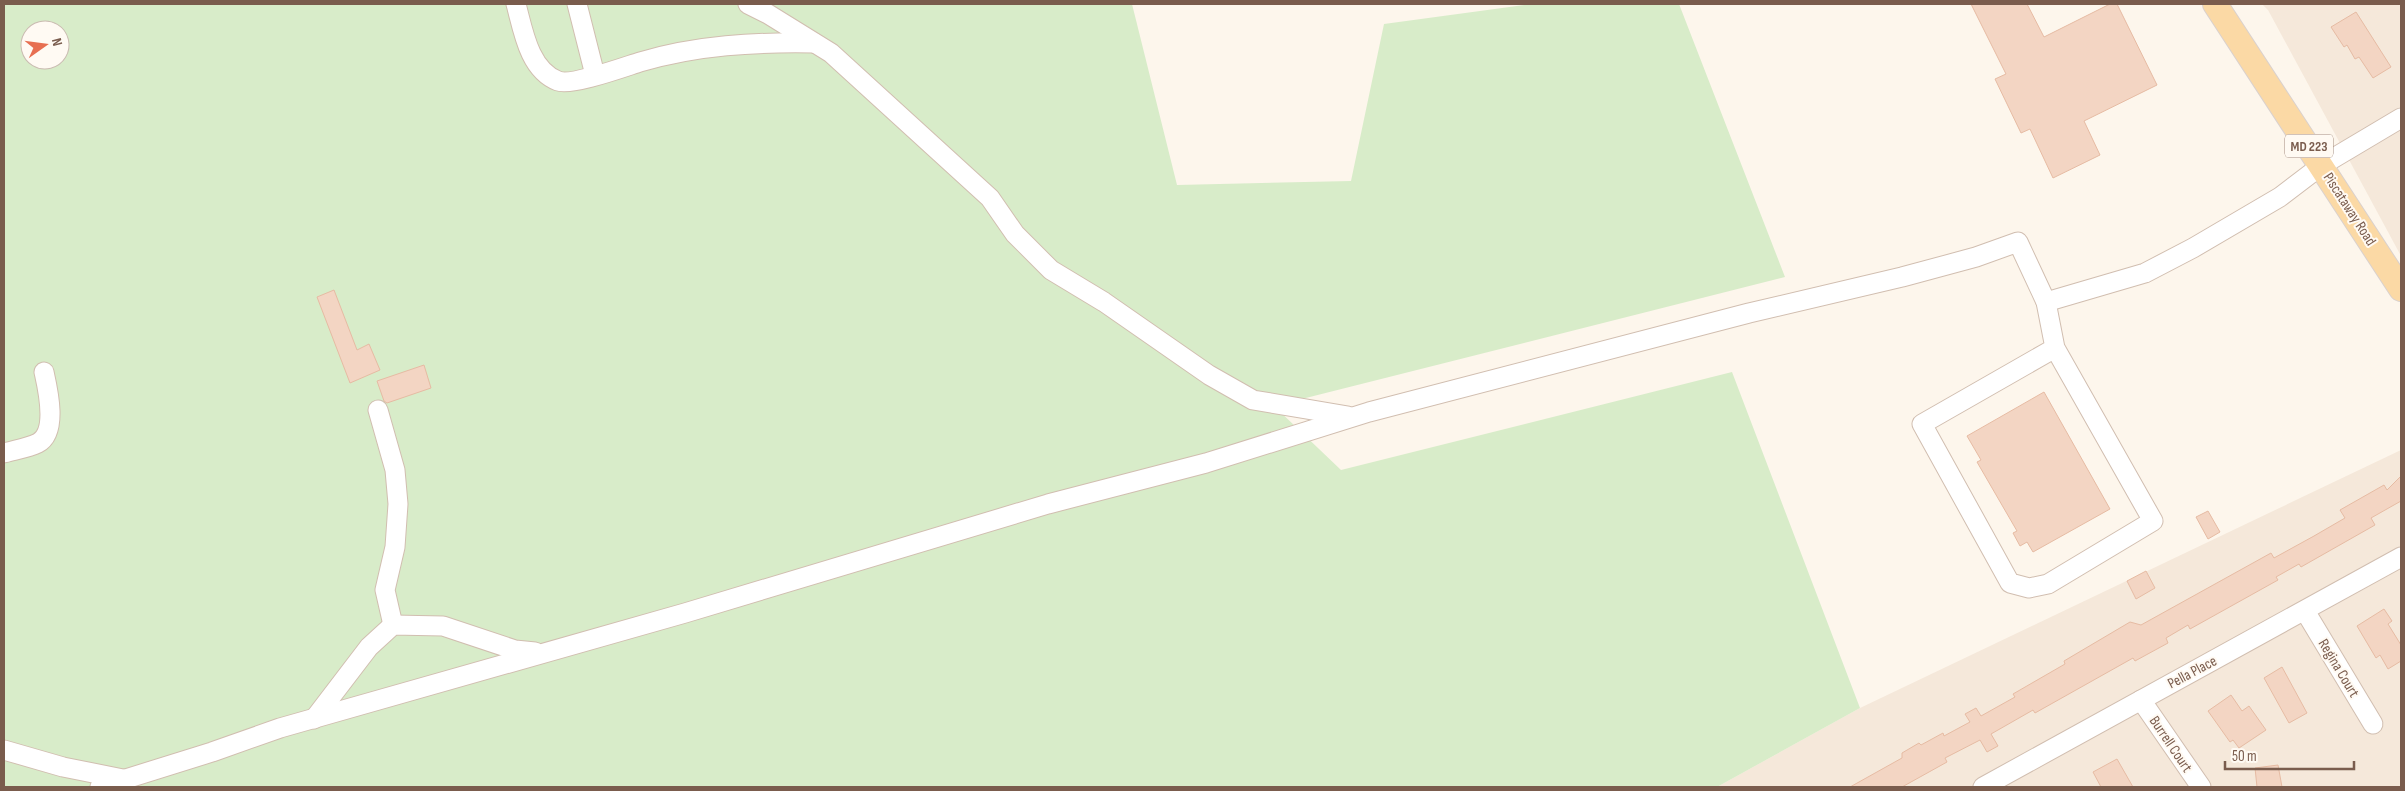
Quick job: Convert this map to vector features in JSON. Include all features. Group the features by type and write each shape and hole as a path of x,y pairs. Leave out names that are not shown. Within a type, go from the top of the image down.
{"main road":[{"name":"Piscataway Road","path":"2215,4 2322,165 2401,289"}],"street":[{"path":"516,4 529,52 549,76 560,82 595,75 662,55 704,48 769,42 815,43"},
{"path":"577,4 595,75"},
{"path":"748,4 768,14 831,53 990,198 1014,234 1051,270 1104,302 1209,375 1254,400 1352,417"},
{"path":"2046,302 2145,273 2280,197 2322,165 2401,118"},
{"path":"100,787 314,719 685,613 1048,504 1206,462 1352,417 1739,316 1902,277 1976,257 2018,242 2046,302 2055,348 2153,521 2048,584 2029,588 2010,583 1922,424 2055,348"},
{"path":"4,453 39,442 50,428 48,392 44,372"},
{"path":"378,410 395,470 398,504 395,547 385,590 393,624"},
{"name":"Pella Place","path":"1983,787 2401,557"},
{"name":"Regina Court","path":"2305,611 2374,724"},
{"path":"314,719 369,647 393,624 443,626 515,650 541,653"},
{"name":"Burrell Court","path":"2141,700 2201,787"},
{"path":"4,750 63,767 124,780"}],"shaded area":[{"path":"2262,4 2401,4 2401,256 2268,10"},
{"path":"2401,450 2401,787 1717,787 1860,708"}],"green space":[{"path":"4,4 1132,4 1177,185 1351,181 1384,24 1531,4 1679,4 1785,277 1274,406 1341,470 1732,372 1860,708 1717,787 4,787"}],"building":[{"path":"1971,4 2027,4 2044,37 2110,4 2117,4 2157,85 2084,121 2100,155 2053,178 2030,129 2021,133 1995,79 2006,74"},
{"path":"2356,12 2391,67 2373,78 2359,57 2355,59 2347,45 2344,47 2331,27"},
{"path":"334,290 357,350 369,344 380,370 350,383 317,297"},
{"path":"424,365 431,388 387,403 384,401 377,381"},
{"path":"2044,392 2110,509 2033,552 2027,542 2020,546 2013,533 2017,531 1977,462 1981,460 1967,436"},
{"path":"2401,476 2401,501 2371,518 2375,525 2301,567 2299,564 2276,577 2278,580 2190,629 2188,625 2166,638 2168,643 2135,661 2133,658 2035,713 2033,710 1991,734 1998,746 1987,752 1980,740 1945,758 1947,762 1902,787 1850,787 1902,758 1902,753 1919,743 1921,745 1943,733 1944,736 1970,722 1965,714 1976,708 1981,716 2015,697 2013,694 2065,664 2064,661 2130,622 2141,625 2271,553 2274,558 2314,536 2345,518 2340,510 2384,485 2387,490"},
{"path":"2208,511 2220,532 2208,539 2196,517"},
{"path":"2146,571 2155,588 2136,599 2127,581"},
{"path":"2384,609 2392,621 2388,624 2401,645 2401,661 2388,669 2380,655 2376,658 2357,626"},
{"path":"2282,667 2307,713 2289,723 2264,678"},
{"path":"2231,695 2242,711 2249,706 2266,730 2239,748 2233,740 2230,742 2208,711"},
{"path":"2117,759 2133,787 2101,787 2093,772"},
{"path":"2278,765 2282,787 2257,787 2255,768"}]}
